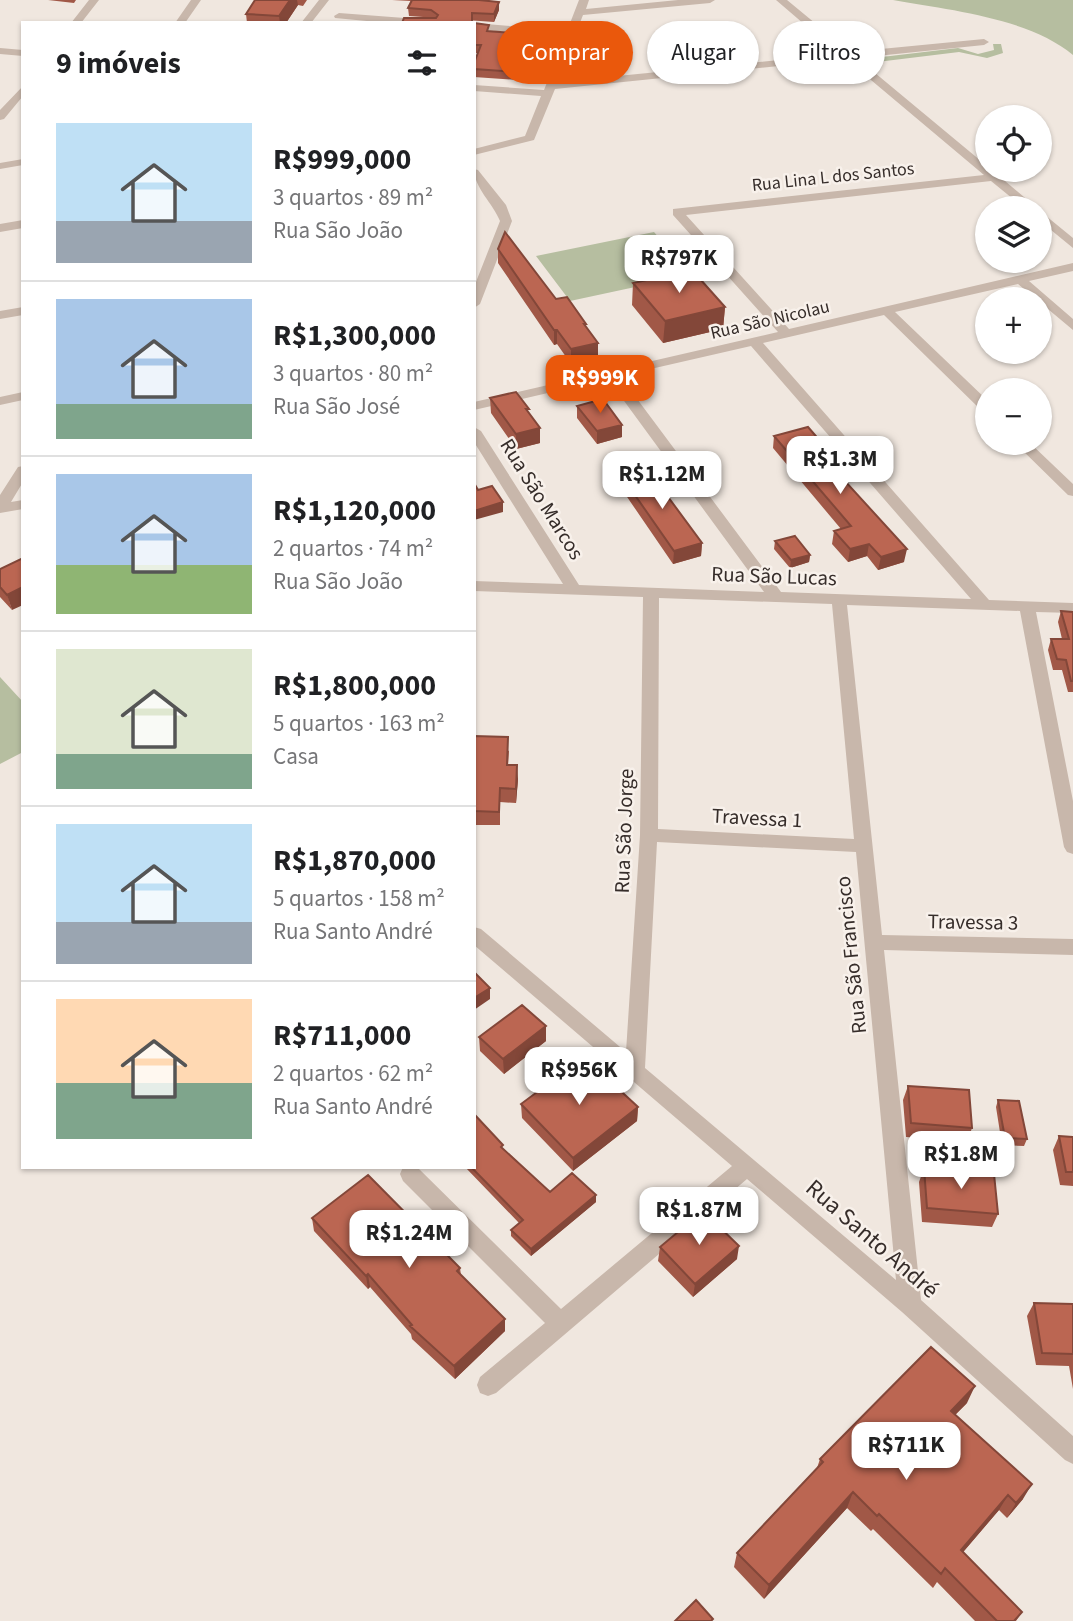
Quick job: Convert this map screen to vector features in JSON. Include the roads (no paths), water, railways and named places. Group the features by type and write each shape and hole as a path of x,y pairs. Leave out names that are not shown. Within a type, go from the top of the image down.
{"street":[{"path":"78,21 94,0"},
{"path":"181,21 196,0"},
{"path":"308,21 324,0"},
{"path":"576,21 584,0"},
{"path":"580,12 710,0"},
{"path":"781,0 806,21"},
{"path":"339,15 408,21"},
{"path":"476,26 497,28"},
{"path":"885,52 984,42"},
{"path":"0,51 21,53"},
{"path":"476,88 549,89 773,64"},
{"path":"476,152 530,138 551,84"},
{"path":"883,84 975,161"},
{"path":"0,117 21,91"},
{"path":"0,166 21,162"},
{"path":"476,175 500,205 506,220 476,298"},
{"name":"Rua Lina L dos Santos","path":"787,334 677,212 975,179"},
{"path":"1000,182 1017,196"},
{"path":"0,228 21,224"},
{"path":"1052,226 1073,244"},
{"name":"Rua São Nicolau","path":"476,406 1073,267"},
{"path":"1021,280 1073,326"},
{"path":"0,315 21,311"},
{"path":"887,311 975,396"},
{"path":"754,341 984,604"},
{"path":"611,374 776,597"},
{"path":"0,401 21,396"},
{"name":"Rua São Marcos","path":"476,434 574,589"},
{"path":"1034,455 1073,492"},
{"path":"0,508 21,473"},
{"path":"0,508 21,504"},
{"name":"Rua São Lucas","path":"476,586 1073,608"},
{"name":"Rua São Jorge","path":"635,1070 649,835 651,592"},
{"name":"Rua São Francisco","path":"839,599 909,1306"},
{"path":"1027,606 1073,848"},
{"name":"Travessa 1","path":"649,835 863,846"},
{"name":"Rua Santo André","path":"476,936 909,1306 1073,1452"},
{"name":"Travessa 3","path":"872,942 1073,947"},
{"path":"488,1385 747,1166"},
{"path":"410,1174 561,1324"}]}
